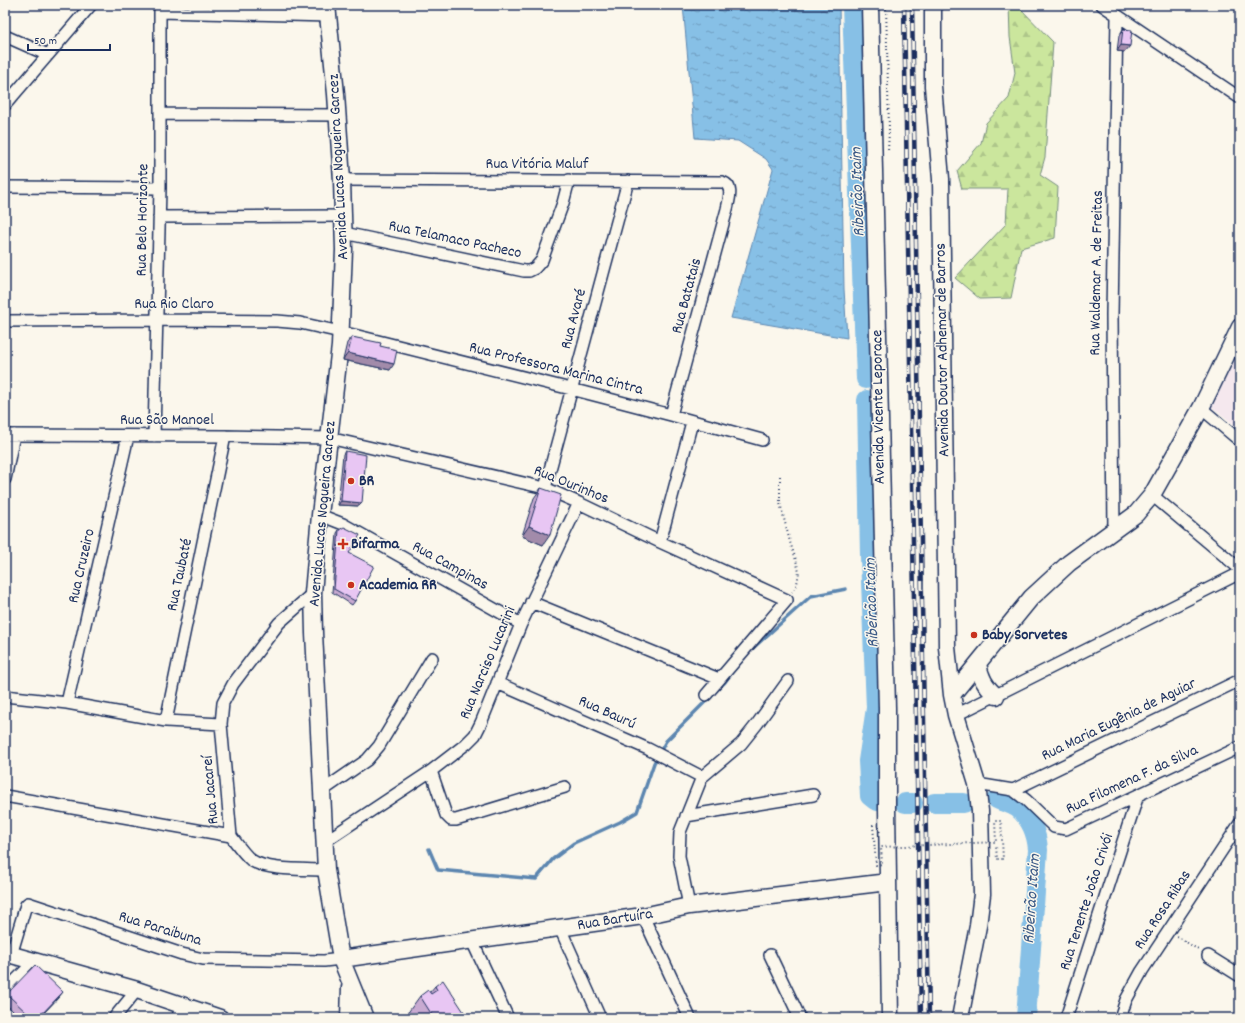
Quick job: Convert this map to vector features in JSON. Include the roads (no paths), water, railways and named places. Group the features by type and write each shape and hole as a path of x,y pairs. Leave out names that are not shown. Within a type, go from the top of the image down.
{"main road":[{"name":"Avenida Vicente Leporace","path":"870,5 887,708 890,1018"},
{"name":"Avenida Doutor Adhemar de Barros","path":"933,5 933,86 941,179 947,647 952,695 956,715 978,789 980,811 982,894 978,926 960,1018"},
{"name":"Avenida Lucas Nogueira Garcez","path":"328,10 336,94 344,233 341,332 320,515 313,593 314,633 326,870 341,959 365,1018"},
{"path":"952,695 1031,598 1069,563 1136,514 1152,495 1201,408 1240,327"},
{"path":"978,663 980,675 985,684 996,696"},
{"name":"Rua Bartuíra","path":"341,959 643,916 689,906 888,882"},
{"path":"8,954 137,990 177,1011 218,1018"},
{"path":"349,1018 350,981"}],"street":[{"path":"5,105 91,5"},
{"path":"1102,5 1240,98"},
{"path":"160,9 328,10"},
{"name":"Rua Belo Horizonte","path":"154,436 160,188 160,9"},
{"name":"Rua Waldemar A. de Freitas","path":"1114,531 1112,315 1117,16"},
{"path":"5,36 48,55"},
{"path":"160,114 337,115"},
{"name":"Rua Vitória Maluf","path":"342,180 722,182 729,186"},
{"name":"Rua Telamaco Pacheco","path":"344,233 529,271 535,268 542,260 563,203 569,180"},
{"name":"Rua Avaré","path":"545,488 628,181"},
{"name":"Rua Batatais","path":"671,415 727,209 730,194 729,186"},
{"path":"5,187 160,188"},
{"path":"159,217 344,216"},
{"name":"Rua Rio Claro","path":"5,321 277,321 300,323 341,332"},
{"name":"Rua Professora Marina Cintra","path":"341,332 571,389 762,440"},
{"path":"1201,408 1240,441"},
{"path":"660,542 692,422"},
{"path":"5,479 10,435"},
{"name":"Rua São Manoel","path":"10,435 329,438"},
{"name":"Rua Cruzeiro","path":"67,703 128,436"},
{"name":"Rua Taubaté","path":"166,720 225,436"},
{"name":"Rua Ourinhos","path":"329,438 545,488 579,502 660,542 787,600 720,679"},
{"path":"1152,495 1240,569"},
{"name":"Rua Narciso Lucarini","path":"324,842 432,771 466,744 475,734 521,624 579,502"},
{"name":"Rua Campinas","path":"320,515 343,524 521,624"},
{"path":"956,715 1240,573"},
{"name":"Rua Jacareí","path":"5,796 231,836 220,724 223,703 233,684 279,623 313,593"},
{"path":"531,602 720,679 706,695"},
{"path":"322,792 367,760 379,746 432,658"},
{"name":"Rua Maria Eugênia de Aguiar","path":"1012,790 1240,680"},
{"path":"689,906 679,856 680,832 702,777 741,744 788,681"},
{"name":"Rua Baurú","path":"497,683 648,749 702,777"},
{"path":"5,696 67,703 166,720 220,724"},
{"name":"Rua Filomena F. da Silva","path":"978,789 1012,790 1026,800 1054,827 1058,829 1066,829 1240,747"},
{"path":"432,771 446,815 451,820 456,820 565,787"},
{"path":"686,816 813,795"},
{"name":"Rua Tenente João Crivói","path":"1066,1018 1138,795"},
{"name":"Rua Rosa Ribas","path":"1120,1018 1126,1000 1142,971 1240,823"},
{"path":"231,836 245,854 261,865 271,867 326,870"},
{"name":"Rua Paraibuna","path":"8,954 28,903 182,954 203,959 324,961 341,959"},
{"path":"643,916 690,1018"},
{"path":"560,928 600,1018"},
{"path":"472,941 508,1018"},
{"path":"770,955 800,1018"},
{"path":"1208,956 1240,976"},
{"path":"5,991 35,961"},
{"path":"114,1018 137,990"}],"water":[{"path":"683,5 839,5 844,289 847,338 731,318 773,169 766,159 738,141 695,138"}],"waterway":[{"name":"Ribeirão Itaim","path":"852,5 866,379"},
{"name":"Ribeirão Itaim","path":"867,400 870,556 876,708 868,761 870,796 878,801"},
{"path":"752,649 811,596 846,589"},
{"path":"716,691 730,675"},
{"path":"429,849 438,870 536,879 553,859 574,843 620,822 637,812 654,763 666,741 710,697"},
{"name":"Ribeirão Itaim","path":"997,799 1016,807 1023,812 1035,833 1038,850 1026,1018"},
{"name":"Ribeirão Itaim","path":"905,803 913,803"},
{"name":"Ribeirão Itaim","path":"934,803 964,803"}],"railway":[{"path":"904,5 921,1018"},
{"path":"912,5 929,1018"}],"place":[{"name":"BR","path":"351,481"},
{"name":"Bifarma","path":"343,544"},
{"name":"Academia RR","path":"351,585"},
{"name":"Baby Sorvetes","path":"974,635"}]}
